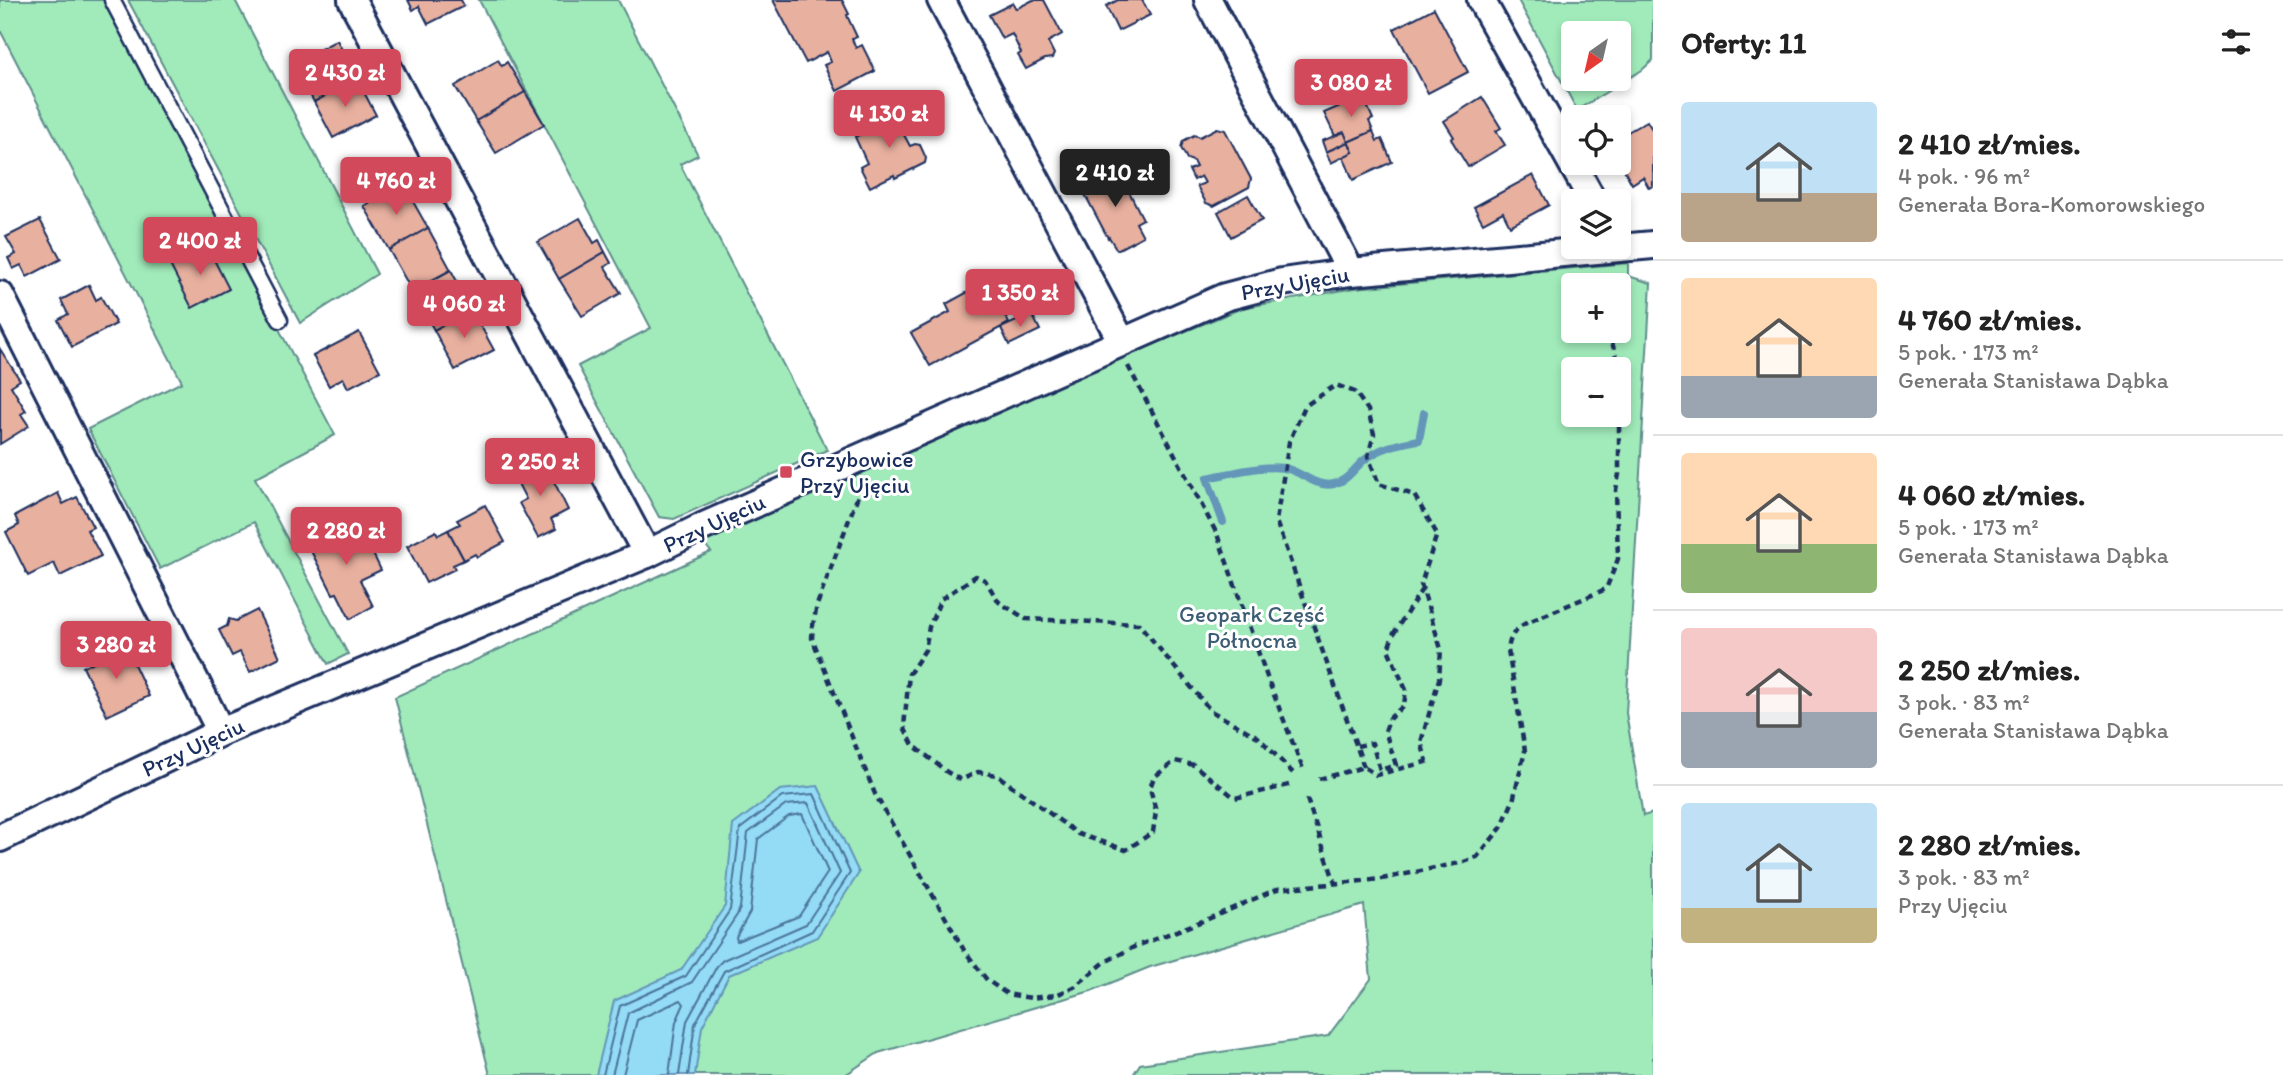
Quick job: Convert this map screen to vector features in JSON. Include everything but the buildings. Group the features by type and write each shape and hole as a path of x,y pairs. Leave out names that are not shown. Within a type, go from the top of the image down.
{"street":[{"path":"352,0 647,554"},
{"path":"941,0 1131,351"},
{"path":"1208,0 1352,272"},
{"path":"1481,0 1586,189"},
{"name":"Przy Ujęciu","path":"1631,246 1653,245"},
{"name":"Przy Ujęciu","path":"0,838 222,732 647,554 713,522 1131,351 1225,297 1282,282 1352,272 1561,252"},
{"path":"0,295 222,732"}],"lane":[{"path":"112,0 280,320"}],"path":[{"path":"864,477 817,605 813,638 875,794 964,950 987,980 1006,994 1031,998 1056,995 1073,987 1105,962 1134,947 1277,889 1382,879 1477,857 1501,828 1513,802 1525,751 1508,650 1510,639 1517,629 1526,623 1606,589 1618,559 1616,490 1619,474 1619,369 1612,343"},
{"path":"1131,351 1128,365 1217,534 1267,677 1303,769"},
{"path":"1427,762 1421,742 1439,679 1441,649 1421,584 1437,534 1414,495 1379,484 1367,456 1374,435 1368,410 1355,392 1336,385 1305,405 1289,442 1276,521 1364,767 1376,775 1427,762 1433,760"},
{"path":"1289,785 1236,798 1194,765 1175,761 1154,777 1150,788 1156,811 1153,832 1126,850 1078,834 997,775 978,772 961,780 913,745 904,727 909,674 925,650 929,627 941,599 976,576 985,580 999,602 1026,619 1139,624 1211,711 1258,737 1293,774"},
{"path":"1358,749 1372,743 1380,769 1396,765 1385,731 1390,718 1404,705 1406,690 1388,649 1394,633 1422,589"},
{"path":"1319,779 1364,767"},
{"path":"1307,799 1335,883"}],"green space":[{"path":"0,0 105,0 335,435 255,478 348,654 328,664 254,522 160,569 88,429 182,382 0,30"},
{"path":"128,0 235,0 377,274 300,323"},
{"path":"479,0 618,0 698,155 680,164 827,450 674,519 659,517 578,366 651,328"},
{"path":"1518,0 1653,0 1653,60 1631,77 1631,21 1561,21 1561,80"},
{"path":"1567,91 1608,91 1585,105 1574,105"},
{"name":"Geopark Część Północna","path":"1628,263 1628,273 1561,273 1561,343 1631,343 1631,277 1651,283 1626,713 1643,816 1653,813 1653,1075 1133,1075 1140,1064 1328,1036 1371,979 1364,905 1150,967 1091,991 878,1053 845,1075 490,1075 395,697 711,552 695,532 1242,308 1355,288"}],"water":[{"path":"818,786 859,873 817,937 729,975 702,1027 695,1075 596,1075 614,1001 681,970 725,906 733,825 780,790"}],"waterway":[{"path":"1223,522 1207,478 1279,467 1322,484 1334,484 1347,477 1376,452 1419,440 1424,413"}],"place":[{"name":"Grzybowice Przy Ujęciu","path":"786,472"}]}
